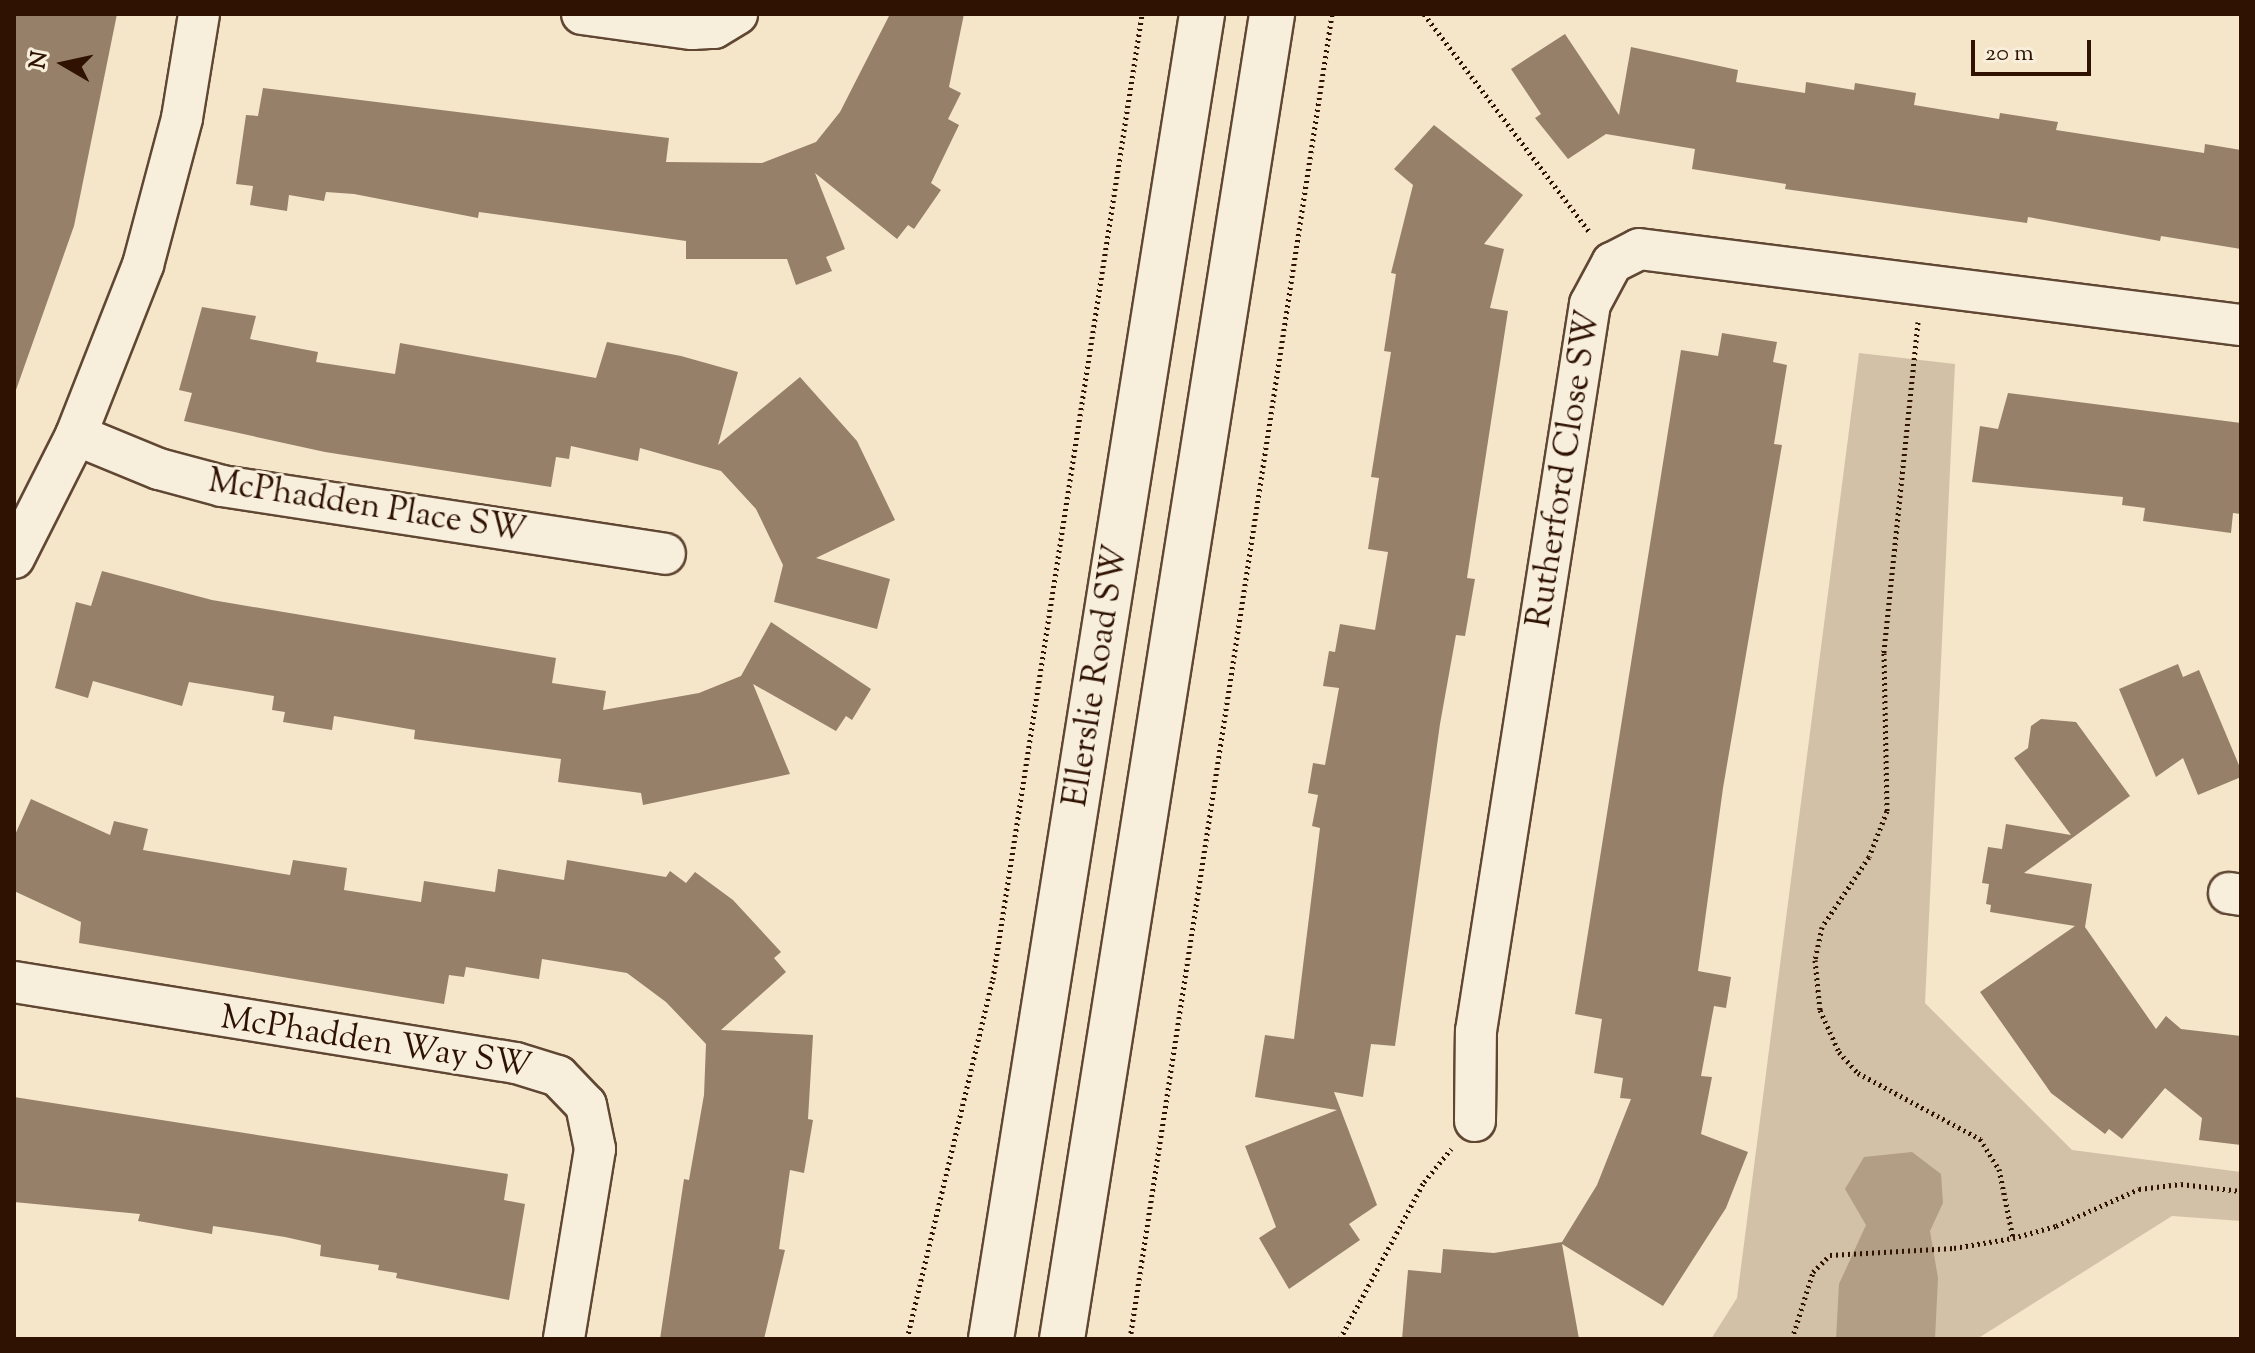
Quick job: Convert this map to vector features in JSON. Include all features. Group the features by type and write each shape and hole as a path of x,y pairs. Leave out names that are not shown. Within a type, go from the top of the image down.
{"main road":[{"name":"Ellerslie Road SW","path":"991,1339 1202,14"},
{"name":"Ellerslie Road SW","path":"1062,1339 1272,14"}],"street":[{"path":"14,558 76,435 143,265 182,118 199,14"},
{"path":"582,14 692,29 714,28 737,14"},
{"name":"Rutherford Close SW","path":"1475,1121 1476,1031 1587,320 1596,287 1612,263 1639,249 2241,325"},
{"name":"McPhadden Place SW","path":"76,435 159,469 222,486 665,554"},
{"name":"McPhadden Way SW","path":"14,982 516,1063 558,1076 586,1105 595,1149 564,1339"}],"path":[{"path":"907,1339 993,979 1142,14"},
{"path":"1130,1339 1332,14"},
{"path":"1424,14 1612,263"},
{"path":"1922,285 1884,653 1887,811 1869,857 1822,927 1816,991 1827,1028 1858,1073 1980,1139 1999,1169 2013,1238"},
{"path":"1340,1339 1424,1182 1475,1121"},
{"path":"1792,1339 1813,1272 1821,1260 1842,1255 1954,1248 2013,1238 2056,1226 2139,1189 2181,1184 2241,1191"}],"shaded area":[{"path":"1859,353 1955,364 1925,1003 2072,1150 2241,1172 2241,1221 2172,1216 1977,1339 1711,1339 1737,1298"},
{"path":"1912,1152 1941,1174 1943,1203 1930,1231 1938,1278 1935,1339 1836,1339 1839,1284 1866,1225 1845,1189 1864,1157"}],"building":[{"path":"14,14 117,14 74,226 16,390"},
{"path":"890,14 964,14 949,87 961,93 948,119 959,125 931,183 941,190 914,229 908,225 897,239 815,173 845,249 826,257 832,271 796,285 787,259 686,259 686,241 479,212 478,218 354,194 326,192 324,201 289,195 287,211 250,205 253,186 236,184 246,115 258,116 263,88 669,138 666,162 762,163 816,142 840,112"},
{"path":"1565,34 1619,115 1631,47 1738,70 1736,82 1805,93 1806,82 1854,90 1855,83 1916,93 1914,105 1999,119 2000,113 2058,122 2056,130 2204,153 2205,144 2241,150 2241,249 2161,236 2160,241 2028,217 2027,223 1785,189 1786,184 1692,169 1695,149 1606,134 1568,159 1535,118 1541,114 1511,69"},
{"path":"1434,125 1523,195 1484,244 1504,249 1490,308 1508,311 1467,578 1475,579 1465,636 1456,635 1440,724 1395,1046 1371,1044 1363,1097 1334,1092 1377,1205 1349,1224 1360,1240 1289,1289 1259,1238 1276,1227 1245,1146 1337,1110 1255,1097 1265,1035 1294,1039 1320,828 1312,826 1318,795 1308,793 1313,763 1325,765 1339,688 1323,686 1329,651 1335,652 1340,624 1375,630 1388,552 1368,549 1379,478 1371,477 1391,352 1384,351 1396,274 1391,273 1413,185 1394,169"},
{"path":"202,307 256,316 250,339 318,352 316,362 395,374 400,343 596,378 607,342 681,356 738,372 718,445 800,377 857,441 895,520 816,558 890,579 877,629 774,602 783,565 756,509 721,471 640,448 638,461 571,446 569,459 556,457 551,487 325,452 184,421 192,393 179,390"},
{"path":"1722,333 1777,342 1773,362 1787,365 1774,444 1782,445 1723,788 1698,971 1731,977 1726,1008 1714,1006 1701,1076 1712,1077 1701,1134 1748,1152 1726,1208 1663,1306 1562,1244 1579,1339 1402,1339 1408,1270 1441,1273 1443,1249 1494,1253 1562,1242 1597,1185 1631,1099 1620,1098 1623,1078 1594,1073 1602,1019 1575,1014 1681,350 1718,356"},
{"path":"2008,393 2241,423 2241,514 2233,513 2231,533 2143,521 2145,508 2122,505 2123,497 1972,482 1980,426 1998,429"},
{"path":"102,571 212,600 556,658 552,683 606,691 603,710 699,693 741,676 771,622 871,689 852,720 846,716 836,731 753,684 790,774 643,805 641,793 558,782 561,759 414,739 415,730 334,716 332,730 283,722 285,712 272,710 274,696 189,682 182,706 93,681 88,698 55,688 76,602 91,606"},
{"path":"2178,664 2183,677 2199,670 2241,770 2241,777 2198,795 2183,758 2156,777 2119,689"},
{"path":"2041,719 2076,722 2130,796 2024,873 2092,884 2085,927 2156,1029 2166,1016 2181,1029 2241,1036 2241,1145 2199,1140 2202,1118 2165,1088 2122,1139 2109,1129 2105,1134 2051,1093 1980,992 2075,926 1990,912 1991,905 1986,904 1989,884 1982,883 1988,847 2002,849 2006,824 2071,835 2014,758 2028,748 2031,726"},
{"path":"31,799 110,835 114,821 148,829 143,850 290,875 293,860 347,868 344,890 421,902 424,881 495,892 498,869 564,880 567,860 666,877 670,871 686,883 695,872 733,900 781,952 774,958 786,972 721,1030 813,1035 808,1119 813,1120 804,1173 790,1170 779,1249 785,1250 764,1339 660,1339 684,1179 689,1180 704,1095 706,1044 666,1002 627,973 542,959 539,979 466,967 464,977 449,975 444,1004 79,943 81,922 14,891 14,837"},
{"path":"14,1097 508,1174 504,1200 525,1204 509,1300 396,1278 397,1273 378,1270 379,1265 320,1256 321,1245 285,1237 213,1226 212,1234 138,1221 140,1214 14,1202"}]}
